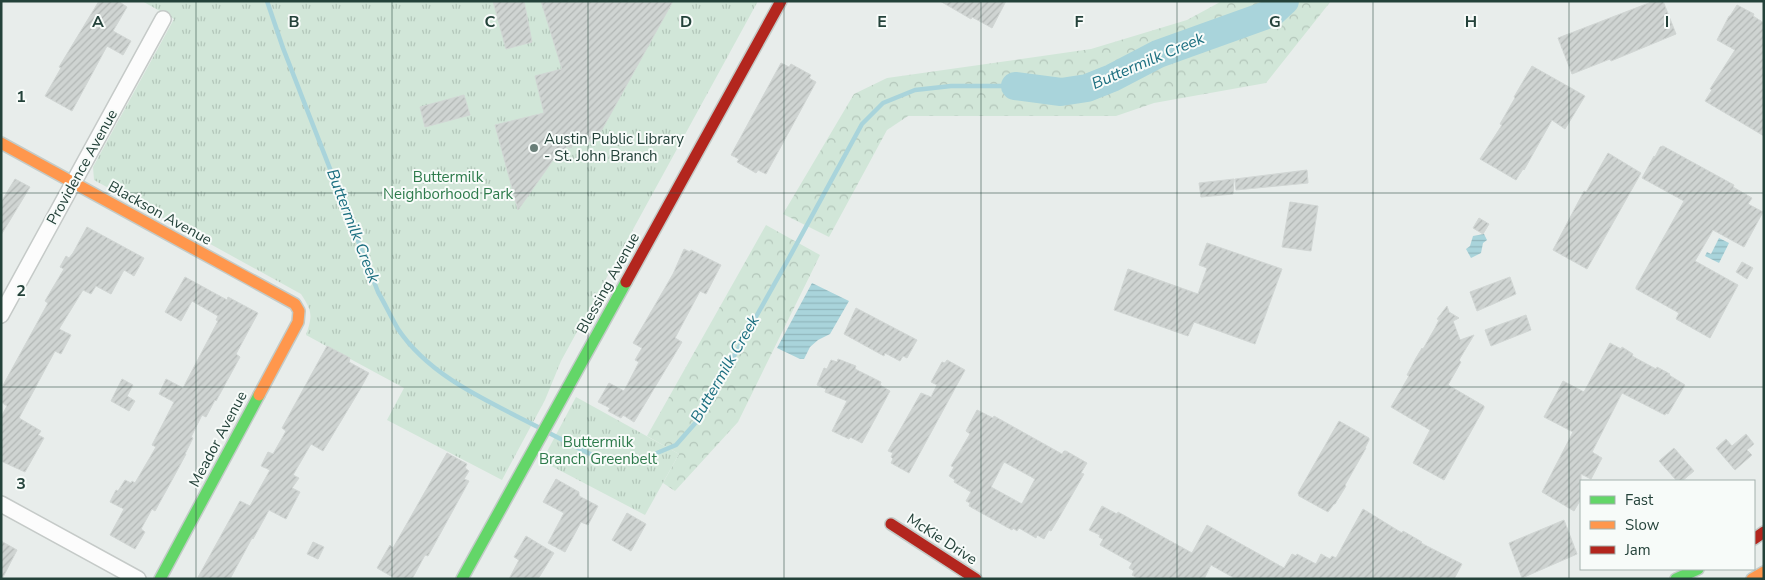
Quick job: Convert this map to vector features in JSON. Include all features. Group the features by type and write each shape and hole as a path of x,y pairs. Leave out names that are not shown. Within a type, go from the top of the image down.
{"street":[{"name":"Blessing Avenue","path":"462,579 781,1"},
{"name":"Providence Avenue","path":"1,315 163,19"},
{"name":"Blackson Avenue","path":"1,143 295,304 300,313"},
{"name":"Meador Avenue","path":"160,579 297,325 300,313"},
{"path":"1,504 138,579"},
{"name":"McKie Drive","path":"891,524 976,579"},
{"path":"1676,579 1696,570"},
{"path":"1752,579 1764,572"}],"green space":[{"name":"Buttermilk Neighborhood Park","path":"142,1 758,1 561,361 545,400 502,480 387,420 404,388 306,335 310,323 310,313 301,294 94,180 93,167 174,19"},
{"path":"1222,1 1331,1 1266,83 1154,103 1116,116 908,116 887,130 829,237 783,214 854,94 887,78 1091,49 1187,20"},
{"path":"766,225 820,255 738,422 675,491 663,483 679,454 647,436"},
{"name":"Buttermilk Branch Greenbelt","path":"576,397 679,454 645,515 542,461"}],"water":[{"path":"1484,234 1487,240 1483,243 1481,253 1471,258 1466,249 1470,246 1473,236"},
{"path":"1719,238 1729,243 1719,263 1705,256 1707,252 1711,254"},
{"path":"812,283 849,301 830,334 818,340 810,347 804,359 800,359 777,348"}],"building":[{"path":"99,1 118,1 127,7 113,31 131,41 123,55 107,46 72,111 45,96 61,68 59,67"},
{"path":"493,1 524,1 532,42 506,49"},
{"path":"541,1 673,1 594,144 578,135 571,148 567,146 558,162 553,160 518,210 495,125 544,113 535,76 562,69"},
{"path":"940,1 1006,1 992,28 972,17 971,19"},
{"path":"1654,1 1663,1 1676,34 1611,61 1610,59 1572,74 1558,38"},
{"path":"1737,5 1754,14 1753,16 1764,23 1764,136 1705,101 1712,90 1710,89 1735,50 1717,40"},
{"path":"781,63 789,67 791,64 811,75 809,78 816,82 766,174 758,170 756,173 737,162 739,159 731,155"},
{"path":"1532,66 1585,96 1565,129 1552,120 1524,170 1516,180 1480,159 1502,125 1500,124"},
{"path":"464,95 470,115 425,127 420,107"},
{"path":"1663,146 1734,185 1733,187 1752,198 1748,204 1763,212 1744,247 1713,230 1695,261 1738,285 1710,338 1676,319 1679,313 1636,289 1684,201 1642,178 1654,156 1660,147"},
{"path":"1608,153 1641,173 1587,269 1553,250 1584,191 1586,192"},
{"path":"1307,170 1308,183 1236,190 1235,179"},
{"path":"15,179 30,187 1,235 1,202"},
{"path":"1234,179 1233,194 1201,197 1199,183"},
{"path":"1290,202 1318,206 1311,251 1282,247"},
{"path":"1479,218 1489,224 1483,234 1473,228"},
{"path":"87,227 144,258 134,276 124,270 111,294 96,286 91,294 83,290 59,329 71,335 61,354 55,351 19,418 41,431 38,435 44,438 25,472 1,461 1,417 7,406 1,402 1,389 48,303 45,301 64,269 60,267 66,256 69,258 73,253"},
{"path":"1207,243 1282,269 1255,344 1194,322 1188,336 1114,310 1128,269 1198,294 1207,268 1199,265"},
{"path":"684,249 690,252 691,250 721,265 706,294 700,291 675,338 682,342 634,422 623,415 621,418 608,411 610,408 598,402 609,383 624,391 639,362 635,360 642,348 633,343 673,274"},
{"path":"1742,262 1753,268 1747,279 1736,272"},
{"path":"185,277 227,300 228,297 258,313 236,354 240,357 206,417 202,415 191,437 193,438 186,454 155,511 152,509 141,529 145,532 135,549 110,535 124,509 110,502 116,490 118,491 125,480 135,483 156,447 152,445 174,402 159,394 166,379 183,388 218,321 216,320 218,316 192,301 181,321 165,312"},
{"path":"1510,277 1516,294 1477,311 1470,292"},
{"path":"1447,306 1449,312 1459,318 1453,321 1460,340 1474,335 1459,360 1461,362 1448,385 1484,406 1484,408 1444,480 1413,463 1430,430 1391,407 1409,376 1407,375 1416,358 1435,328 1439,320 1437,319"},
{"path":"856,308 917,340 907,358 903,356 900,361 885,353 884,356 844,334"},
{"path":"1526,315 1531,330 1491,346 1485,330"},
{"path":"1610,343 1621,349 1622,347 1633,354 1632,356 1670,374 1685,385 1668,414 1666,413 1665,415 1622,393 1592,452 1602,458 1591,479 1581,474 1580,501 1574,511 1542,492 1573,432 1544,417 1563,381 1584,392"},
{"path":"327,346 350,358 349,362 369,373 359,391 323,451 311,444 293,475 299,478 292,488 300,492 286,519 269,510 230,579 197,579 240,501 250,506 270,470 261,466 268,452 273,454 286,431 282,428"},
{"path":"838,359 856,366 855,369 881,382 880,385 890,391 862,443 832,431 847,401 825,392 826,389 817,385 824,368 827,369 831,360 837,362"},
{"path":"947,360 965,370 909,473 891,463 893,453 888,451 921,393 931,397 937,385 931,382 942,362 945,363"},
{"path":"122,379 133,385 127,396 135,401 129,411 111,401"},
{"path":"977,410 993,418 994,416 1062,454 1066,451 1087,463 1081,473 1084,474 1051,531 1049,530 1044,539 1037,535 1036,538 1019,528 1017,531 1013,528 1012,530 969,506 970,503 966,501 971,492 954,482 955,480 949,476 954,467 951,466 970,434 966,431","holes":["1004,462 1035,479 1022,504 991,487"]},
{"path":"1339,421 1369,438 1369,440 1346,486 1328,512 1299,496 1298,493"},
{"path":"1746,434 1754,444 1747,450 1752,455 1735,470 1716,448 1726,439 1732,446"},
{"path":"1674,448 1694,471 1683,480 1676,480 1659,461"},
{"path":"447,453 467,464 465,468 469,471 464,479 469,481 428,556 425,555 412,579 396,579 377,568 390,545 393,548"},
{"path":"556,479 579,492 579,496 598,506 588,525 581,522 565,552 548,543 564,513 543,502"},
{"path":"1102,506 1117,514 1118,512 1192,553 1207,525 1284,568 1292,554 1296,556 1297,554 1316,564 1321,554 1330,559 1332,556 1336,558 1363,509 1402,533 1403,531 1421,543 1462,564 1454,579 1236,579 1211,565 1204,579 1139,579 1132,575 1134,571 1129,568 1132,563 1100,545 1103,539 1099,537 1100,535 1089,530"},
{"path":"627,513 646,524 631,551 612,540"},
{"path":"1564,520 1577,554 1522,578 1509,543"},
{"path":"526,536 554,553 538,579 509,579 519,560 514,557"},
{"path":"1,541 17,550 2,579 1,579"},
{"path":"313,542 324,547 318,559 307,554"}],"waterway":[{"name":"Buttermilk Creek","path":"267,1 283,48 378,292 398,329 411,346 443,374 480,397 538,427"},
{"name":"Buttermilk Creek","path":"1015,86 1061,92 1087,88 1112,78 1158,54 1272,13 1285,1"},
{"name":"Buttermilk Creek","path":"549,433 590,454 615,462 645,458 676,445 698,420 862,124 883,103 915,90 951,86 1015,86"}],"traffic: fast":[{"path":"462,579 626,282"},
{"path":"160,579 259,395"},
{"path":"1676,579 1696,570"}],"traffic: slow":[{"path":"1,143 295,304 299,311 298,322 259,395"},
{"path":"1752,579 1764,572"}],"traffic: jam":[{"path":"626,282 781,1"},
{"path":"891,524 976,579"},
{"path":"1755,538 1764,532"}],"place":[{"name":"Austin Public Library - St. John Branch","path":"534,148"}]}
